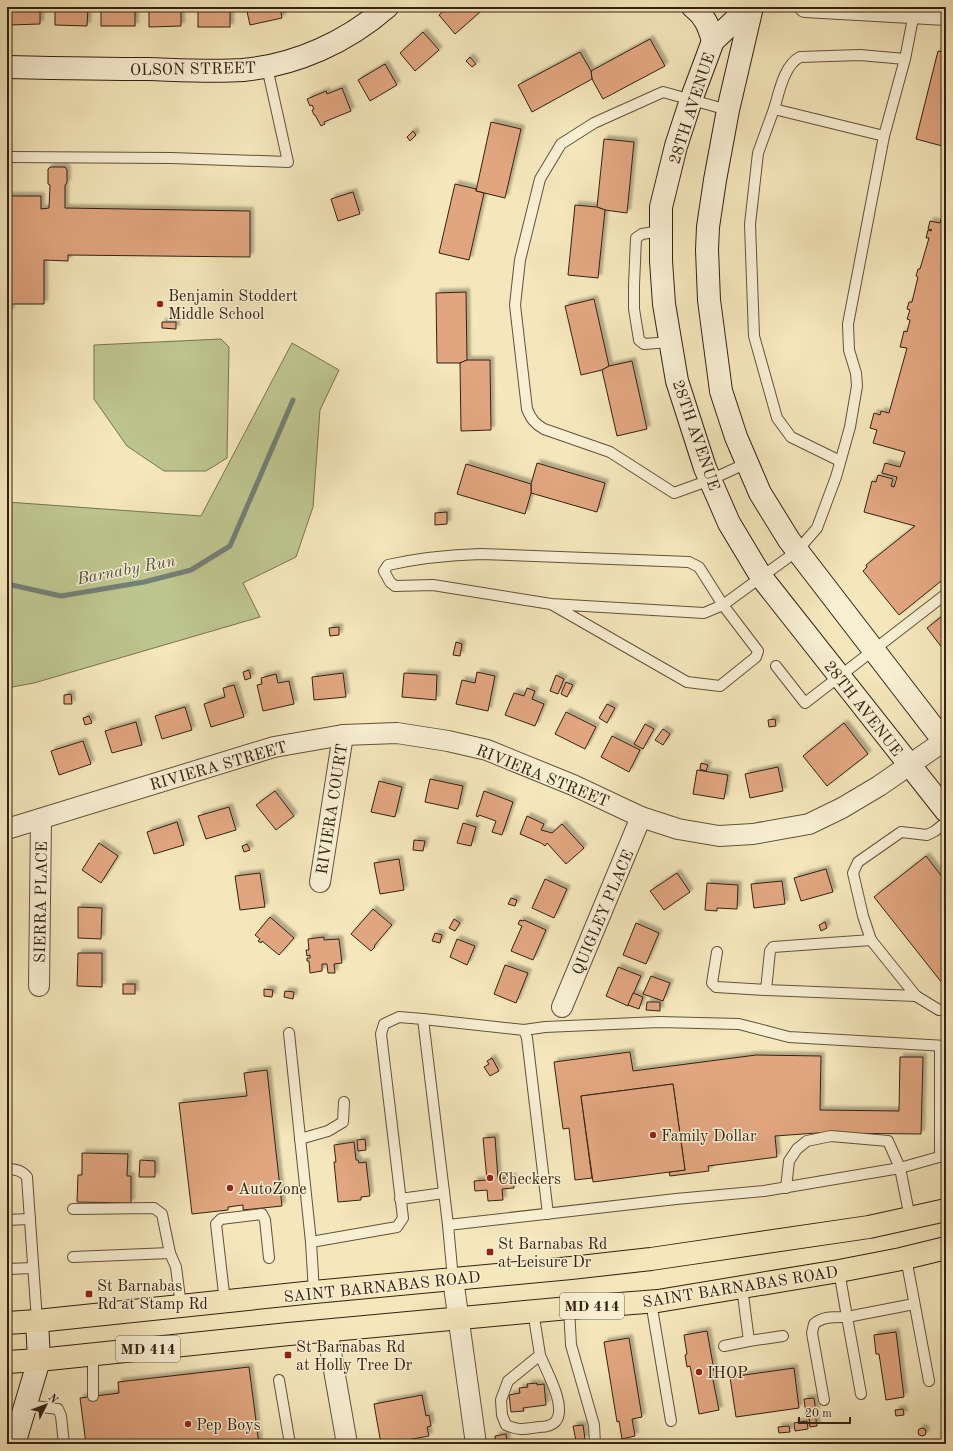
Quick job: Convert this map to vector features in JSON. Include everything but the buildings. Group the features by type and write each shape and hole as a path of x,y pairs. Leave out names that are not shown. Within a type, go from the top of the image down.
{"main road":[{"name":"SAINT BARNABAS ROAD","path":"7,1323 651,1259 869,1228 946,1210"},
{"name":"SAINT BARNABAS ROAD","path":"7,1362 93,1355 327,1330 651,1302 839,1271 906,1258 946,1248"}],"street":[{"name":"OLSON STREET","path":"7,67 242,70 267,67 290,62 315,52 371,22 387,7"},
{"path":"693,7 703,16 713,41"},
{"name":"28TH AVENUE","path":"749,7 713,41 676,146 661,207 661,261 664,304 677,381 710,480 729,523 762,578 946,811"},
{"name":"28TH AVENUE","path":"752,7 728,110 708,227 708,300 721,391 736,437 760,493 789,540 945,743"},
{"path":"805,7 946,15"},
{"name":"RIVIERA STREET","path":"7,829 274,747 343,735 397,734 448,741 487,750 573,785 641,817 678,829 719,836 753,834 809,824 842,808 873,790 909,765 945,743"},
{"name":"RIVIERA COURT","path":"320,882 343,735"},
{"name":"QUIGLEY PLACE","path":"562,1007 641,817"},
{"name":"SIERRA PLACE","path":"39,986 41,819"},
{"path":"452,1279 476,1444"},
{"path":"12,1437 26,1405 39,1360 37,1321"},
{"path":"327,1330 347,1444"}],"lane":[{"path":"551,604 687,682 720,686 756,657 758,651 723,606 699,567 689,562 481,554 453,555 410,560 388,565 384,571 390,582 395,586 433,585 551,604 704,613 723,606 797,551 817,528 836,477 850,427 858,386 856,373 849,350 848,324 884,136 914,13"},
{"path":"840,461 791,437 777,418 754,336 750,224 758,153 787,70 794,60 800,57 860,55 904,59"},
{"path":"7,157 171,158 288,162 267,67"},
{"path":"728,110 663,92 594,123 562,144 540,179 520,260 515,305 527,409 530,417 536,424 610,452 674,493 710,480 747,463"},
{"path":"774,109 884,136"},
{"path":"661,231 642,234 636,238 634,309 639,340 644,344 671,342"},
{"path":"776,666 805,703 946,594"},
{"path":"946,822 935,832 927,835 901,832 858,862 853,873 863,916 871,940 916,996 939,1010 946,1010"},
{"path":"766,990 770,951 773,947 871,940"},
{"path":"717,952 712,983 716,987 916,996"},
{"path":"311,1242 397,1227 403,1218 381,1034 384,1024 399,1017 524,1030 546,1027 659,1022 739,1024 788,1037 943,1046 943,1156 900,1168 786,1188 448,1225"},
{"path":"423,1019 448,1225 452,1279"},
{"path":"524,1030 527,1038 548,1214"},
{"path":"289,1033 311,1242 314,1292"},
{"path":"300,1139 328,1131 343,1122 344,1102"},
{"path":"786,1188 789,1161 797,1149 807,1141 831,1136 888,1141 900,1168 910,1218"},
{"path":"7,1169 23,1172 27,1177 37,1321"},
{"path":"400,1199 444,1193"},
{"path":"73,1209 154,1208 162,1214 170,1253 176,1267 181,1306"},
{"path":"224,1302 216,1224 221,1219 262,1214 265,1220 269,1258"},
{"path":"7,1220 30,1220"},
{"path":"73,1257 170,1253"},
{"path":"906,1258 928,1381"},
{"path":"7,1269 34,1268"},
{"path":"839,1271 861,1394"},
{"path":"742,1287 749,1341"},
{"path":"651,1302 671,1421"},
{"path":"824,1400 812,1333 814,1324 819,1320 831,1317 847,1317 914,1304"},
{"path":"569,1308 571,1345 594,1425 595,1444"},
{"path":"533,1311 540,1355 559,1402 559,1414 555,1422 548,1426 517,1430 506,1425 502,1415 501,1400 508,1381 540,1355"},
{"path":"724,1346 783,1336"},
{"path":"93,1355 93,1396"},
{"path":"279,1380 290,1444"},
{"path":"26,1405 53,1407 58,1409 61,1416 64,1444"}],"green space":[{"path":"221,339 229,347 227,458 206,471 164,471 127,446 94,399 94,345"},
{"path":"292,343 339,370 320,410 313,507 296,557 243,583 260,617 34,683 7,688 7,502 201,516"}],"waterway":[{"name":"Barnaby Run","path":"7,584 61,596 144,582 191,570 230,546 293,400"}],"place":[{"name":"Benjamin Stoddert Middle School","path":"160,304"},
{"name":"Family Dollar","path":"653,1135"},
{"name":"Checkers","path":"490,1178"},
{"name":"AutoZone","path":"230,1188"},
{"name":"St Barnabas Rd at Leisure Dr","path":"490,1252"},
{"name":"St Barnabas Rd at Stamp Rd","path":"89,1294"},
{"name":"St Barnabas Rd at Holly Tree Dr","path":"288,1355"},
{"name":"IHOP","path":"699,1372"},
{"name":"Pep Boys","path":"188,1424"}]}
